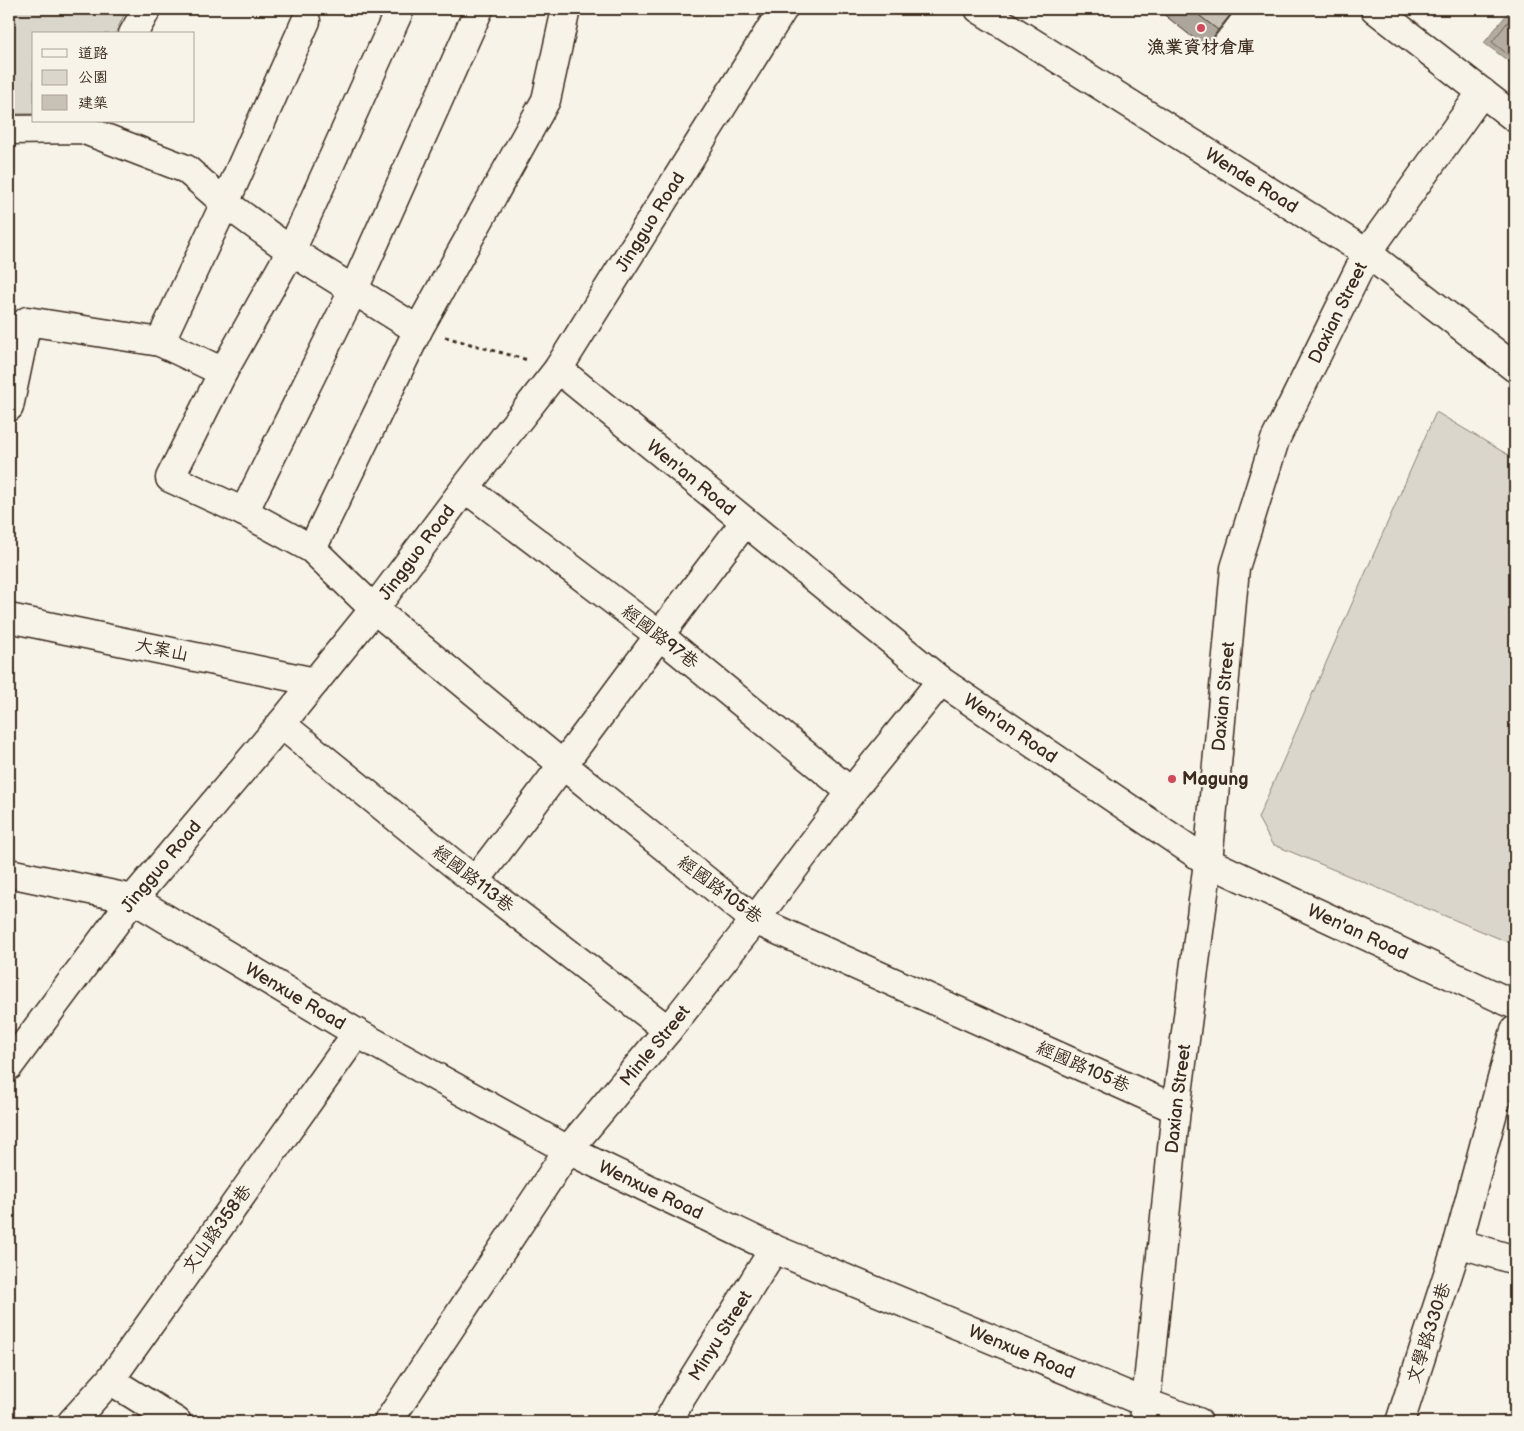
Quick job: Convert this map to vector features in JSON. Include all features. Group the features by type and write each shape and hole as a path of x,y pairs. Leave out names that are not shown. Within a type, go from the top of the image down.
{"street":[{"path":"134,32 147,9"},
{"path":"10,390 27,321 160,342 223,372 290,251 400,9"},
{"path":"244,512 354,289 479,9"},
{"path":"312,550 418,330 546,100 566,9"},
{"name":"Jingguo Road","path":"9,1066 133,899 281,724 374,609 558,369 783,9"},
{"name":"Wende Road","path":"979,9 1367,253 1515,368"},
{"path":"1374,9 1515,118"},
{"path":"160,342 225,203 306,21"},
{"name":"Daxian Street","path":"1145,1413 1176,1109 1208,862 1235,568 1275,440 1367,253 1482,92"},
{"path":"9,130 84,125 186,169 225,203 290,251 418,330"},
{"name":"Wen'an Road","path":"558,369 941,681 1208,862 1515,1005"},
{"name":"經國路105巷","path":"223,372 170,478 244,512 312,550 374,609 755,920 1176,1109"},
{"name":"經國路97巷","path":"465,488 658,635 851,792"},
{"path":"475,881 658,635 745,522"},
{"name":"大案山","path":"9,618 315,682"},
{"name":"Minle Street","path":"388,1422 568,1150 668,1030 755,920 851,792 941,681"},
{"name":"經國路113巷","path":"281,724 475,881 668,1030"},
{"path":"9,873 133,899"},
{"name":"Wenxue Road","path":"133,899 357,1033 568,1150 774,1249 1145,1413 1198,1422"},
{"name":"文學路330巷","path":"1400,1422 1458,1243 1515,1030"},
{"name":"文山路358巷","path":"72,1422 110,1380 357,1033"},
{"path":"1458,1243 1515,1260"},
{"name":"Minyu Street","path":"668,1422 774,1249"},
{"path":"110,1380 177,1422"}],"path":[{"path":"418,330 558,369"}],"green space":[{"path":"9,9 127,9 116,32 32,32 32,114 9,114"},
{"path":"1436,412 1515,459 1515,945 1272,844 1258,818"}],"water":[{"path":"1511,9 1515,9 1515,66 1484,43"}],"building":[{"path":"1191,9 1235,9 1218,30"}],"place":[{"name":"漁業資材倉庫","path":"1201,28"},
{"name":"Magung","path":"1172,779"}]}
